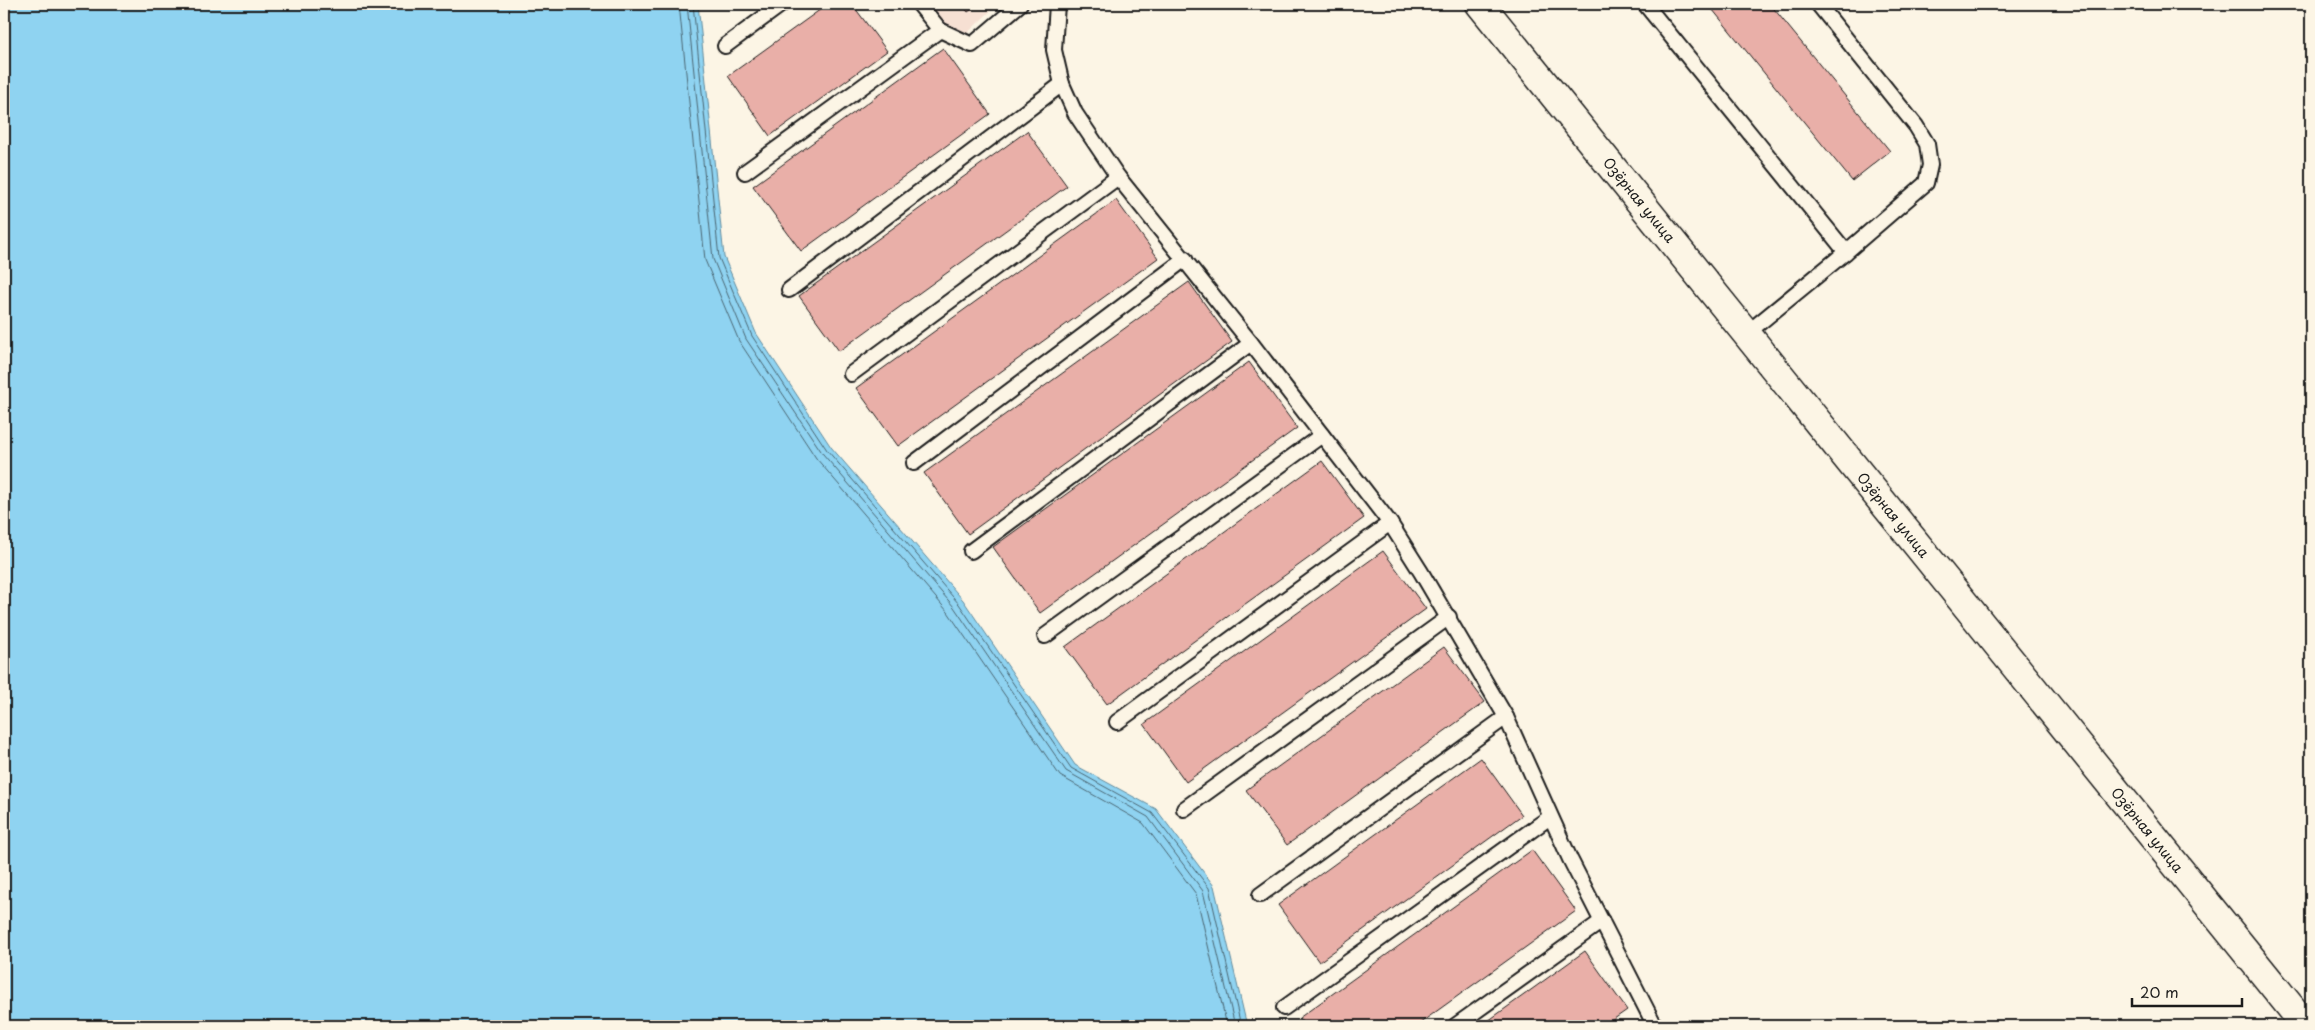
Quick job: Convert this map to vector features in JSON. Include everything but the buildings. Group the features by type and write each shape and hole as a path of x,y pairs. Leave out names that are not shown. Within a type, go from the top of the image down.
{"street":[{"name":"Озёрная улица","path":"1480,4 2306,1026"}],"lane":[{"path":"725,46 782,4"},
{"path":"919,4 940,30 972,45 1020,4"},
{"path":"1057,4 1054,50 1062,84 1075,113 1118,177 1185,259 1390,524 1449,617 1506,717 1550,817 1652,1025"},
{"path":"1645,4 1846,252"},
{"path":"1746,334 1926,183 1930,165 1927,144 1916,126 1818,4"},
{"path":"745,172 940,30"},
{"path":"789,290 1062,84"},
{"path":"851,374 1118,177"},
{"path":"914,463 1185,259"},
{"path":"971,551 1250,343"},
{"path":"1045,636 1322,435"},
{"path":"1117,722 1390,524"},
{"path":"1184,809 1449,617"},
{"path":"1260,895 1506,717"},
{"path":"1284,1008 1550,817"},
{"path":"1455,1026 1602,921"}],"shaded area":[{"path":"910,4 998,4 963,37"}],"water":[{"path":"4,4 698,4 724,257 756,333 831,447 963,600 1075,765 1156,809 1214,886 1247,1026 4,1026"}]}
